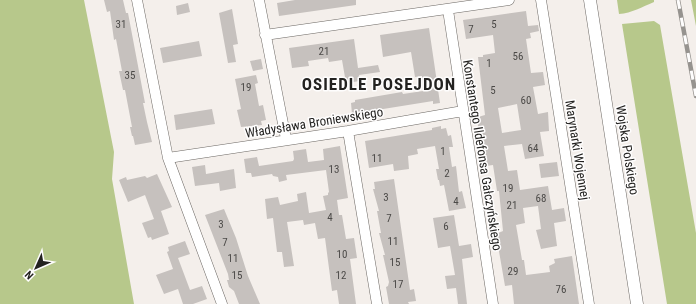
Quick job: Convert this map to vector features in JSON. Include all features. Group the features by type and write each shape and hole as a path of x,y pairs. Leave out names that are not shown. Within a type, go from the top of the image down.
{"street":[{"path":"137,0 168,158 222,304"},
{"path":"259,0 286,139"},
{"path":"265,35 448,10 509,0"},
{"name":"Marynarki Wojennej","path":"541,0 589,304"},
{"name":"Wojska Polskiego","path":"590,0 637,304"},
{"name":"Konstantego Ildefonsa Gałczyńskiego","path":"448,10 493,304"},
{"name":"Władysława Broniewskiego","path":"168,158 286,139 348,131 463,111"},
{"path":"348,131 377,304"}],"green space":[{"path":"0,0 84,0 114,152 112,179 134,304 0,304"},
{"path":"617,0 654,0 654,2 633,11 619,14"},
{"path":"691,0 696,0 696,26"},
{"path":"654,21 660,25 696,233 696,304 667,304 622,24"}],"building":[{"path":"104,0 123,0 126,13 128,13 145,103 143,103 152,142 135,145 130,127 132,127 125,90 123,90 119,71 122,71 116,39 114,40 110,11 107,12"},
{"path":"295,0 356,0 356,5 279,16 277,3"},
{"path":"188,3 190,12 177,15 176,6"},
{"path":"232,9 238,44 233,45 236,62 228,63 219,13"},
{"path":"526,11 528,26 538,25 539,31 530,33 531,38 526,39 531,73 543,72 545,85 533,87 538,114 548,112 549,131 540,132 544,156 525,159 522,144 504,146 508,171 517,170 520,190 548,186 552,210 564,208 566,221 554,223 557,246 541,249 536,230 541,229 538,206 523,208 525,223 516,225 526,275 550,272 549,266 555,263 554,259 572,256 579,304 514,304 512,285 505,286 496,234 503,231 499,191 497,191 493,165 486,166 485,161 483,161 482,153 484,153 477,121 479,121 478,117 485,115 478,57 495,53 493,35 466,39 463,20","holes":["517,104 521,130 502,133 498,108"]},
{"path":"429,28 440,103 433,104 433,101 352,114 351,103 355,102 355,100 402,92 403,94 423,91 422,76 415,77 411,52 383,57 380,35"},
{"path":"354,39 358,68 378,65 380,72 359,75 360,81 346,83 342,60 329,62 328,58 308,61 309,66 292,68 289,48"},
{"path":"199,41 202,56 163,63 160,48"},
{"path":"261,59 263,69 253,71 250,61"},
{"path":"256,75 258,83 255,84 259,106 263,105 266,120 261,121 262,125 241,127 237,110 241,109 235,79"},
{"path":"212,109 215,124 176,130 174,115"},
{"path":"441,126 441,129 446,128 448,136 451,135 453,147 449,147 452,167 456,166 459,192 462,191 466,208 449,211 444,185 440,186 438,180 436,169 439,169 435,146 417,149 418,154 408,156 409,169 394,171 393,164 369,168 365,141 432,130 432,128"},
{"path":"340,146 348,198 337,200 339,215 342,215 346,239 354,238 357,258 350,259 356,304 339,304 337,290 332,291 325,238 318,239 315,223 304,225 303,220 287,222 294,266 284,267 282,252 277,252 273,218 267,219 265,199 278,197 280,205 298,201 297,194 306,192 309,213 326,210 323,196 328,195 329,192 326,170 286,175 287,180 279,182 278,177 273,176 272,174 252,177 251,173 246,173 244,159 257,157 259,166 293,161 293,151 306,149 308,162 324,160 323,149"},
{"path":"557,162 559,176 541,178 539,164"},
{"path":"205,165 206,174 234,169 236,188 220,191 219,183 195,186 192,167"},
{"path":"157,174 172,207 161,211 169,234 152,240 151,237 148,238 142,223 154,219 145,195 128,202 119,180 126,177 127,180 145,176 147,178"},
{"path":"394,179 410,290 414,289 416,301 408,302 409,304 389,304 386,287 388,286 389,282 383,255 385,255 379,233 381,233 377,211 379,211 373,189 375,189 374,182"},
{"path":"224,209 236,238 248,276 260,304 239,304 234,291 229,287 227,280 229,280 228,274 205,215"},
{"path":"454,215 459,246 471,244 473,257 462,259 467,304 458,304 456,288 447,289 445,276 455,275 450,246 438,248 433,218"},
{"path":"185,241 190,254 178,258 190,290 202,286 207,299 193,304 183,304 178,289 164,294 156,275 173,269 167,252 169,251 168,247"}],"railway":[{"path":"678,0 696,96"}],"district":[{"name":"OSIEDLE POSEJDON","path":"379,84"}]}
